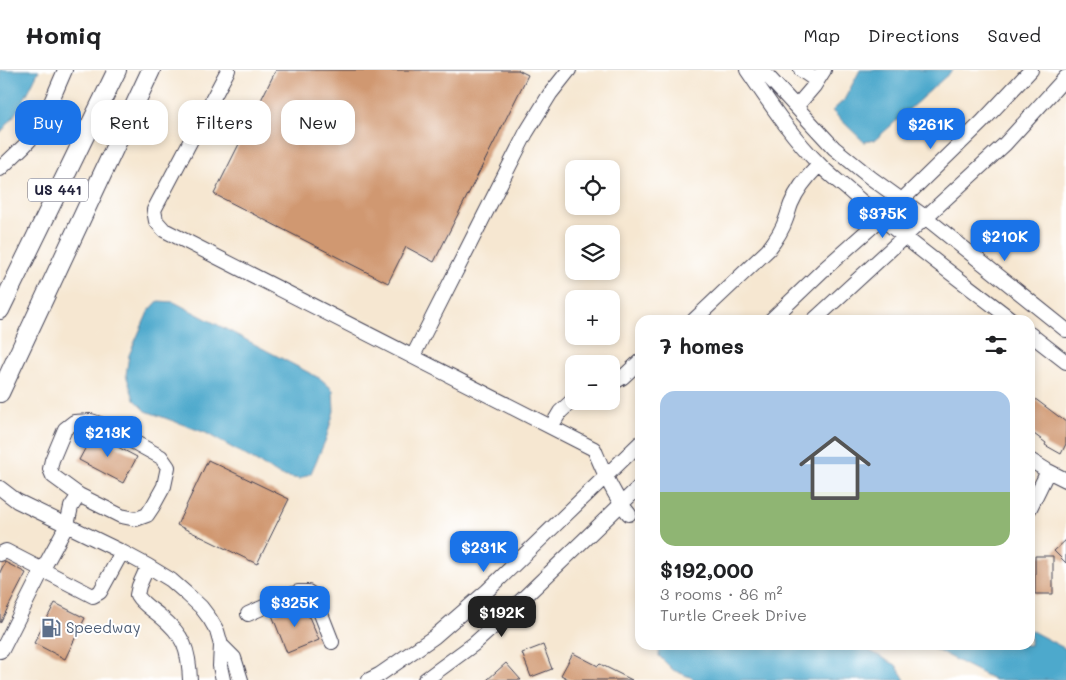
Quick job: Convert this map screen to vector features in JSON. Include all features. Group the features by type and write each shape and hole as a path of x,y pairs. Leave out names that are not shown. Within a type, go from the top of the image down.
{"main road":[{"name":"US 441","path":"0,310 117,70"},
{"name":"US 441","path":"0,393 151,72"}],"street":[{"path":"0,168 39,130 65,70"},
{"path":"228,70 154,210 156,221 164,230 594,449 605,476 625,509"},
{"path":"414,356 526,133 550,94 569,70"},
{"path":"747,70 803,147 819,165 904,237 1005,315"},
{"path":"762,70 834,148 871,178 925,217 1066,330"},
{"path":"796,107 821,76 801,70"},
{"path":"776,315 822,271 902,200 982,122 1031,70"},
{"path":"819,315 1005,144 1066,77"},
{"path":"699,315 768,250 778,237 796,193 819,165"},
{"path":"1035,336 1066,352"},
{"path":"1035,337 1066,362"},
{"path":"620,379 635,366"},
{"path":"552,427 560,412 565,407"},
{"path":"91,421 103,425 161,457 168,467 164,486 147,515 136,519 121,516 78,495 53,476 50,469 65,429 74,422 91,421"},
{"path":"369,680 434,637 487,591 635,448"},
{"path":"1035,463 1066,480"},
{"path":"1035,498 1048,471"},
{"path":"0,488 17,501 122,552 171,580 201,607 210,619 222,645 234,658 240,680"},
{"path":"425,680 474,644 625,509 635,494"},
{"path":"0,651 67,525 71,507 78,495"},
{"path":"0,498 17,501"},
{"path":"0,554 6,551 93,596 100,592 122,552"},
{"path":"148,566 139,586 137,596 141,602 160,615 176,630 186,647 190,666 190,680"},
{"path":"248,614 298,592 308,592 314,596 332,642"},
{"path":"222,645 220,666 223,680"}],"water":[{"path":"0,70 39,70 23,100 15,100 15,114 0,133"},
{"path":"860,70 953,70 875,140 864,142 832,111 844,100"},
{"path":"158,301 174,302 321,379 333,390 334,411 326,439 311,473 300,479 282,476 206,433 146,411 134,399 126,375 129,355 148,312"},
{"path":"1035,633 1066,649 1066,680 995,680 936,650 1035,650"},
{"path":"659,650 868,650 896,665 905,680 697,680 673,670 659,656"}],"building":[{"path":"276,70 518,70 528,75 434,262 406,247 388,283 214,194 238,145 271,145 271,100 261,100"},
{"path":"1035,399 1066,422 1066,444 1061,454 1045,445 1046,443 1035,435"},
{"path":"93,434 137,457 123,483 79,460"},
{"path":"208,460 289,499 257,564 177,525"},
{"path":"1066,540 1066,563 1054,551"},
{"path":"1035,556 1053,556 1053,594 1035,594"},
{"path":"5,562 26,573 0,623 0,572"},
{"path":"55,603 85,618 65,659 34,643"},
{"path":"303,603 319,640 287,653 272,615"},
{"path":"543,645 552,669 531,677 522,653"},
{"path":"573,653 632,680 570,680 561,675"},
{"path":"506,663 521,680 487,680"}],"place":[{"name":"Speedway","path":"51,628"}]}
